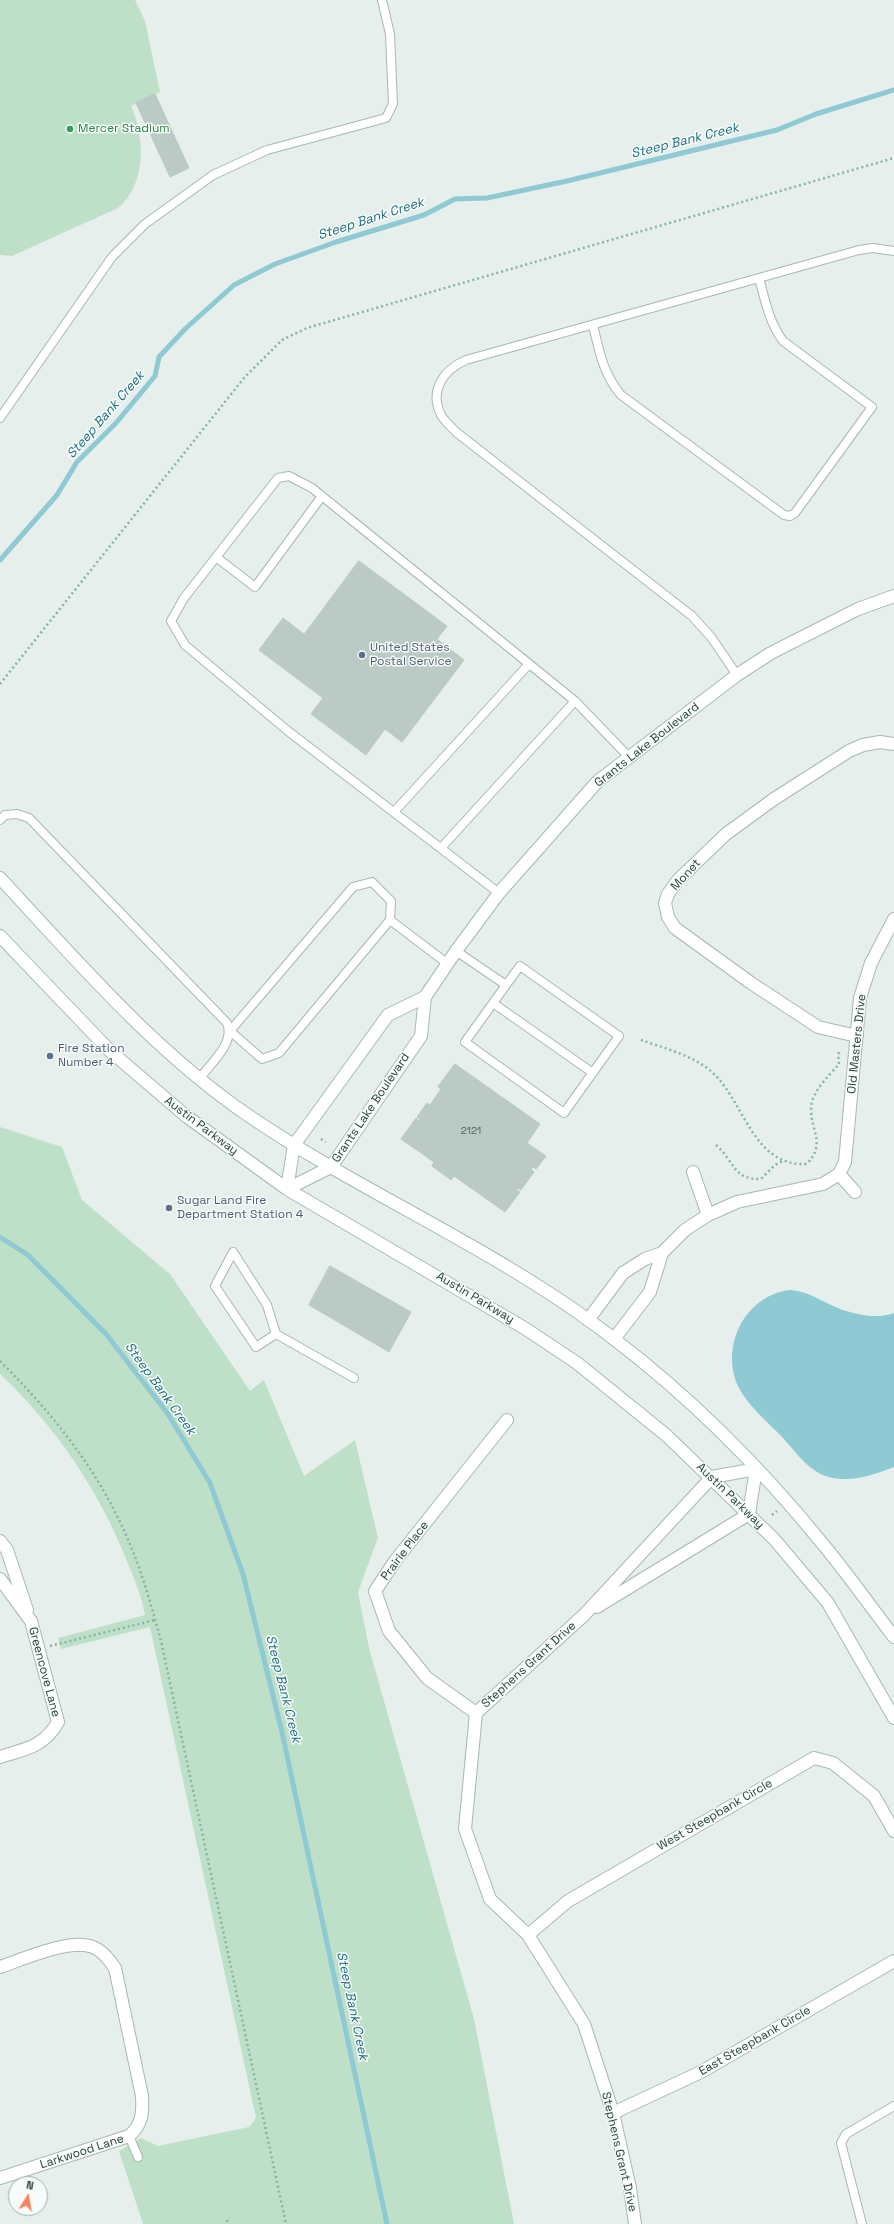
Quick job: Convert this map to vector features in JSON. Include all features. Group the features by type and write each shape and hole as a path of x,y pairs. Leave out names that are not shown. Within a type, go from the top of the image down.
{"street":[{"name":"Grants Lake Boulevard","path":"286,1189 331,1168 421,1036 425,997 456,951 499,894 598,781 737,675 786,646 858,609 894,596"},
{"name":"Monet","path":"857,1036 818,1026 751,983 675,928 668,916 665,903 668,894 678,880 726,834 774,799 849,751 863,745 880,742 894,744"},
{"path":"0,878 145,1030 200,1078 247,1114 331,1168 528,1279 614,1338 680,1393 756,1469 821,1542 894,1637"},
{"name":"Old Masters Drive","path":"840,1174 845,1162 860,998 871,963 894,919"},
{"name":"Austin Parkway","path":"0,936 110,1052 186,1116 286,1189 447,1281 526,1329 577,1363 628,1403 712,1477 774,1539 828,1603 894,1718"},
{"name":"Grants Lake Boulevard","path":"286,1189 294,1145 388,1015 425,997"},
{"path":"693,1172 708,1215"},
{"path":"588,1320 623,1273 645,1259 662,1253 685,1230 708,1215 737,1202 823,1184 840,1174 855,1192"},
{"path":"614,1338 650,1292 662,1253"},
{"name":"Prairie Place","path":"476,1713 427,1678 389,1631 375,1591 395,1561 507,1420"},
{"path":"712,1477 756,1469"},
{"path":"749,1514 756,1469"},
{"name":"Stephens Grant Drive","path":"635,2224 630,2188 613,2113 584,2024 528,1936 490,1899 465,1829 476,1713 584,1615 712,1477"},
{"name":"Stephens Grant Drive","path":"584,1615 749,1514"},
{"name":"Greencove Lane","path":"0,1541 7,1550 31,1621 58,1722 51,1735 36,1746 0,1757"},
{"name":"Greencove Lane","path":"0,1579 31,1621"},
{"name":"West Steepbank Circle","path":"528,1936 568,1901 814,1758 833,1763 874,1796 893,1829"},
{"name":"Larkwood Lane","path":"0,1967 70,1945 93,1947 107,1956 115,1968 142,2096 143,2114 138,2129 129,2136 0,2178"},
{"name":"East Steepbank Circle","path":"613,2113 701,2072 894,1961"}],"lane":[{"path":"0,418 112,257 145,224 213,174 267,150 386,118 393,104 390,34 382,0"},
{"path":"737,675 711,637 692,616 456,432 442,417 436,403 439,382 445,373 456,364 466,360 859,250 873,248 894,251"},
{"path":"593,324 605,372 610,383 620,395 784,515 790,516 794,513 872,407 783,341 775,330 770,318 759,278"},
{"path":"499,894 288,731 185,645 171,621 184,598 278,478 289,476 312,488 575,701 629,757"},
{"path":"216,557 255,587 322,496"},
{"path":"394,812 529,664"},
{"path":"441,848 575,701"},
{"path":"0,820 5,815 17,814 29,818 227,1023 230,1031 262,1059 279,1053 390,920 391,901 372,882 353,888 230,1031 228,1041 200,1078"},
{"path":"390,920 448,964"},
{"path":"456,951 506,985"},
{"path":"520,966 619,1036 564,1112 465,1042 493,1003 520,966"},
{"path":"493,1003 593,1073"},
{"path":"276,1334 256,1347 215,1286 233,1252 267,1305 276,1334 354,1378"},
{"path":"862,2224 842,2143 846,2134 894,2106"},
{"path":"129,2136 138,2157"}],"path":[{"path":"0,684 222,404 264,356 282,340 307,328 894,158"},
{"path":"641,1040 690,1060 712,1072 724,1084 755,1136 772,1155 794,1165 807,1164 818,1148 811,1108 814,1095 839,1064 838,1054 857,1036"},
{"path":"321,1139 326,1142"},
{"path":"716,1145 727,1154 740,1175 745,1178 761,1179 775,1165 783,1161"},
{"path":"0,1361 44,1406 80,1452 109,1499 134,1554 155,1620 286,2224"},
{"path":"772,1515 777,1511"},
{"path":"38,1649 155,1620"},
{"path":"227,2220 228,2224"}],"green space":[{"name":"Mercer Stadium","path":"0,0 135,0 145,21 160,92 131,106 139,131 141,159 139,173 134,186 127,198 118,208 12,256 0,255"},
{"path":"0,1127 62,1147 82,1200 170,1274 250,1391 264,1380 304,1476 355,1440 378,1538 358,1592 369,1648 474,2019 514,2224 143,2224 119,2151 141,2138 158,2146 249,2127 256,2118 150,1627 61,1649 58,1638 145,1615 140,1594 116,1534 89,1484 57,1437 20,1394 0,1374"}],"water":[{"path":"790,1290 807,1294 855,1314 879,1316 894,1313 894,1467 854,1479 838,1479 815,1471 803,1461 783,1438 753,1408 743,1395 734,1372 732,1356 734,1340 740,1326 749,1312 760,1302 774,1294"}],"building":[{"path":"155,94 189,168 170,177 136,103"},
{"name":"United States Postal Service","path":"359,561 447,626 437,639 464,660 402,742 385,729 366,755 311,714 323,698 259,650 283,618 304,634"},
{"path":"455,1064 540,1124 527,1143 546,1156 536,1169 533,1167 531,1169 534,1172 521,1190 518,1188 516,1190 520,1192 505,1212 454,1176 451,1180 432,1166 434,1162 401,1139 416,1118 419,1121 420,1119 417,1117 427,1103 430,1105 441,1089 438,1087"},
{"path":"330,1266 411,1312 389,1352 309,1305"}],"waterway":[{"name":"Steep Bank Creek","path":"0,560 57,495 77,462 116,423 155,376 159,357 185,329 234,285 275,264 336,242 424,215 455,199 487,198 567,181 777,130 816,114 894,90"},
{"name":"Steep Bank Creek","path":"0,1237 28,1255 106,1334 168,1414 210,1483 243,1574 282,1732 387,2224"}],"place":[{"name":"Mercer Stadium","path":"70,129"},
{"name":"United States Postal Service","path":"362,655"},
{"name":"Fire Station Number 4","path":"50,1056"},
{"name":"Sugar Land Fire Department Station 4","path":"169,1208"}]}
